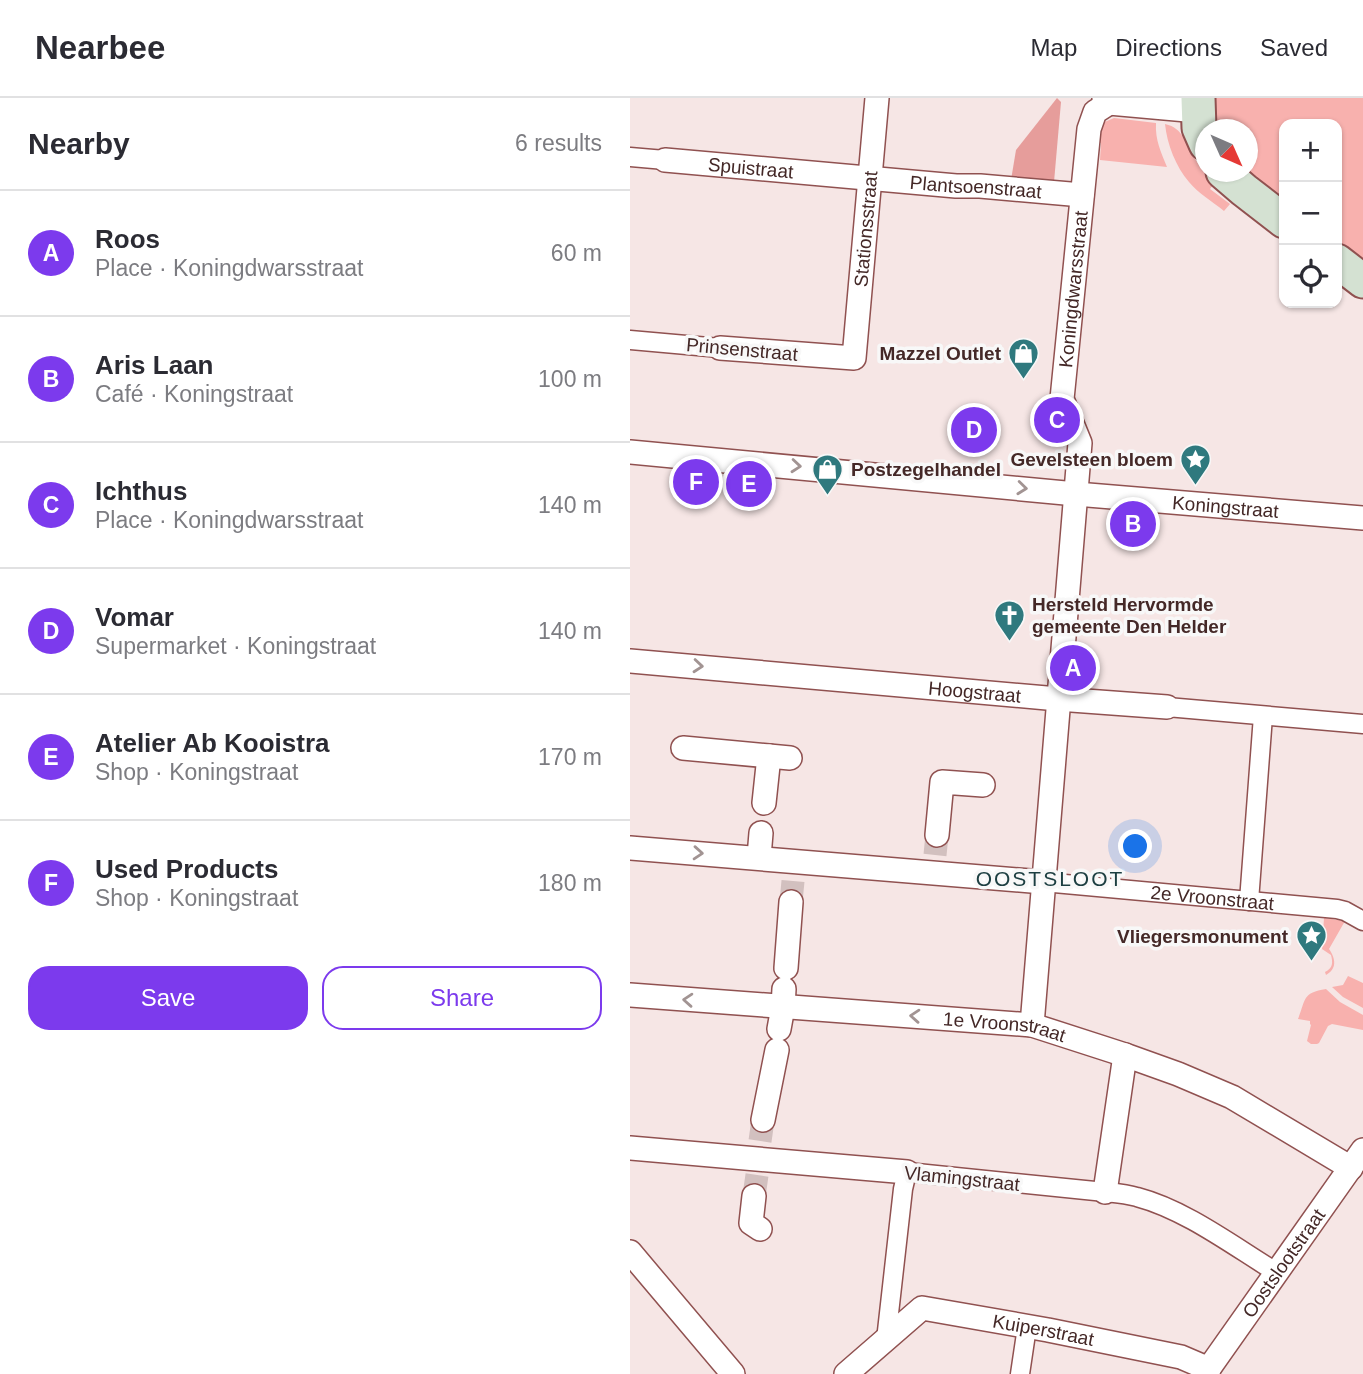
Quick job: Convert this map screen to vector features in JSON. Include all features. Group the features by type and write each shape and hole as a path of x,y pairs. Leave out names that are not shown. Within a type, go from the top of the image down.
{"main road":[{"path":"1235,182 1279,217"},
{"path":"1342,265 1363,281"}],"street":[{"name":"Stationsstraat","path":"854,358 877,98"},
{"path":"1106,100 1198,104"},
{"name":"Koningdwarsstraat","path":"1032,1025 1080,443 1062,399 1088,129 1095,112 1106,100"},
{"name":"Spuistraat","path":"630,157 870,179"},
{"name":"Plantsoenstraat","path":"870,179 1082,195"},
{"name":"Prinsenstraat","path":"630,340 854,358"},
{"name":"Koningstraat","path":"630,452 1363,518"},
{"name":"Hoogstraat","path":"630,661 1363,724"},
{"path":"1249,901 1263,716"},
{"path":"683,748 780,757 764,803"},
{"path":"935,854 942,782 983,785"},
{"path":"759,858 761,833"},
{"name":"2e Vroonstraat","path":"630,848 759,858 793,881 935,854 1043,881 1337,909 1363,921"},
{"path":"748,1226 782,1008 793,881"},
{"name":"1e Vroonstraat","path":"630,995 1032,1025 1178,1074 1232,1097 1357,1159"},
{"path":"1105,1192 1125,1055"},
{"name":"Vlamingstraat","path":"630,1148 906,1172 1137,1197 1191,1220 1276,1272"},
{"name":"Oostslootstraat","path":"1207,1371 1357,1159"},
{"path":"846,1374 886,1340 906,1172"},
{"path":"630,1252 733,1374"},
{"name":"Kuiperstraat","path":"886,1340 922,1308 1181,1357 1207,1371"},
{"path":"1020,1374 1027,1327"}],"shaded area":[{"path":"1057,98 1061,102 1054,182 1011,180 1016,150"},
{"path":"1209,98 1363,98 1363,268 1342,252 1342,119 1279,119 1279,203 1258,182 1258,119 1214,119"},
{"path":"1114,118 1156,123 1157,140 1167,167 1100,160 1101,143 1094,141 1100,124"},
{"path":"1165,124 1180,133 1195,158 1195,182 1215,182 1210,189 1230,204 1224,211 1184,176 1168,139"},
{"path":"1324,918 1345,921 1329,949 1333,956 1334,964 1326,975 1332,960 1331,955 1322,949"},
{"path":"1348,976 1363,983 1363,1008 1343,997 1332,987 1343,985"},
{"path":"1326,989 1340,1002 1363,1015 1363,1030 1332,1024 1328,1026 1319,1043 1311,1044 1307,1041 1310,1021 1298,1019 1309,995"}],"tunnel":[{"path":"935,855 937,835"},
{"path":"791,902 793,881"},
{"path":"760,1141 763,1120"},
{"path":"754,1196 757,1175"}],"place":[{"name":"Mazzel Outlet","path":"1024,380"},
{"name":"Ichthus","path":"1057,420"},
{"name":"Vomar","path":"974,430"},
{"name":"Used Products","path":"696,482"},
{"name":"Atelier Ab Kooistra","path":"749,484"},
{"name":"Gevelsteen bloem","path":"1196,486"},
{"name":"Postzegelhandel","path":"828,496"},
{"name":"Aris Laan","path":"1133,524"},
{"name":"Hersteld Hervormde gemeente Den Helder","path":"1009,642"},
{"name":"Roos","path":"1073,668"},
{"name":"Vliegersmonument","path":"1311,963"}],"district":[{"name":"OOSTSLOOT","path":"1050,879"}]}
